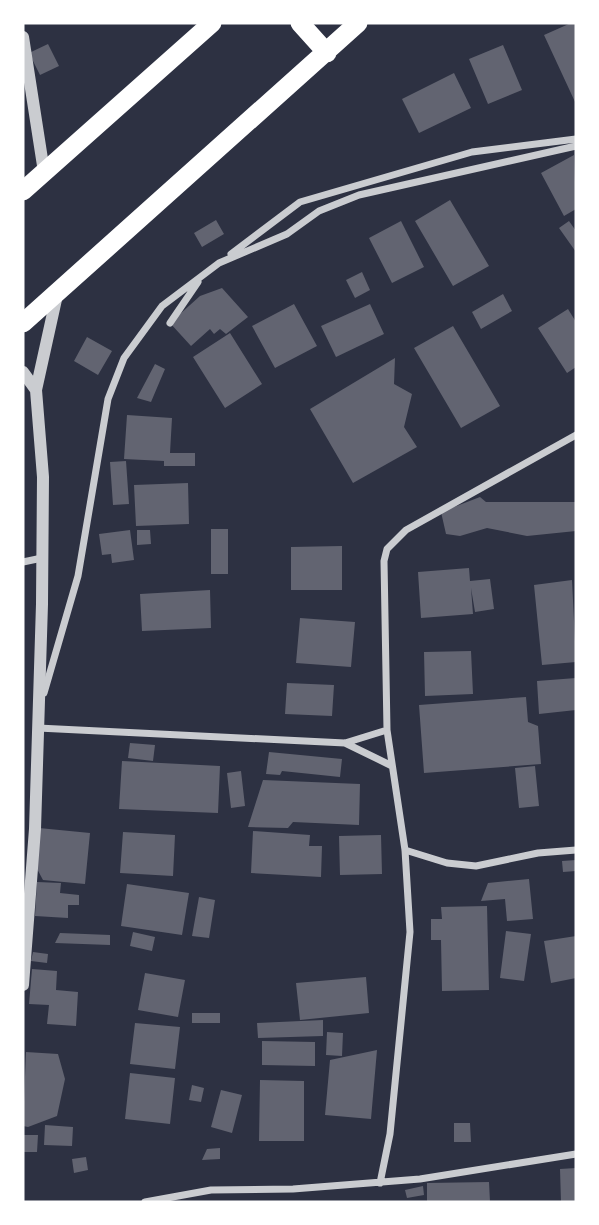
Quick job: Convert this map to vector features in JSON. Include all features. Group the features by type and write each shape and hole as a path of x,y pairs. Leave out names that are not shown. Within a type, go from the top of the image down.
{"highway":[{"path":"23,191 212,23"},
{"path":"300,23 327,52"},
{"path":"23,323 358,23"}],"street":[{"path":"23,37 44,172"},
{"path":"39,709 78,576 108,399 124,358 162,306 300,202 472,152 576,139"},
{"path":"170,323 202,276 219,263 287,234 319,211 359,195 576,146"},
{"path":"23,985 35,829 39,709 43,477 36,390 57,295"},
{"path":"23,372 36,390"},
{"path":"380,1183 390,1134 410,932 405,850 390,765 387,730 384,561 387,549 406,530 576,435"},
{"path":"23,562 42,558"},
{"path":"38,728 345,743 387,730"},
{"path":"345,743 390,765"},
{"path":"405,850 447,863 476,866 538,853 576,849"},
{"path":"145,1202 211,1190 380,1183 576,1154"}],"building":[{"path":"576,23 576,104 544,35"},
{"path":"48,44 59,66 40,75 29,53"},
{"path":"503,45 522,90 488,104 469,59"},
{"path":"454,73 471,108 419,133 402,99"},
{"path":"574,155 576,209 564,216 541,173"},
{"path":"450,200 489,266 453,286 415,221"},
{"path":"216,220 224,234 202,247 194,233"},
{"path":"401,221 424,267 392,283 369,238"},
{"path":"569,221 576,231 576,252 559,228"},
{"path":"362,272 370,290 355,298 346,280"},
{"path":"222,288 248,317 226,334 220,329 214,334 210,329 191,346 170,323 200,296"},
{"path":"503,294 512,311 481,329 472,312"},
{"path":"294,304 317,346 275,368 252,326"},
{"path":"370,304 384,334 336,357 321,326"},
{"path":"568,309 576,322 576,367 567,373 538,328"},
{"path":"453,326 500,406 461,428 414,348"},
{"path":"230,333 262,384 225,408 193,357"},
{"path":"87,337 112,351 98,375 74,361"},
{"path":"395,358 394,384 412,394 404,427 417,447 353,483 310,409"},
{"path":"155,364 165,369 151,402 137,398"},
{"path":"127,415 172,418 170,453 195,453 195,466 164,466 164,461 124,459"},
{"path":"126,461 129,504 113,505 110,462"},
{"path":"188,483 189,524 136,526 134,485"},
{"path":"480,497 486,502 576,502 576,531 527,536 487,528 460,536 446,534 441,512"},
{"path":"211,529 228,529 228,574 211,574"},
{"path":"130,530 134,560 112,563 111,554 102,555 99,534"},
{"path":"137,530 150,530 151,544 137,545"},
{"path":"342,546 342,590 291,590 291,547"},
{"path":"469,568 470,581 490,579 494,609 475,612 471,588 473,614 421,618 418,572"},
{"path":"572,580 576,662 542,665 534,585"},
{"path":"210,590 211,628 142,631 140,594"},
{"path":"300,618 355,622 351,667 296,663"},
{"path":"471,651 473,694 425,696 424,652"},
{"path":"576,678 576,710 539,714 537,681"},
{"path":"287,683 334,685 332,716 285,714"},
{"path":"526,697 528,722 538,726 541,764 424,773 419,705"},
{"path":"130,743 155,745 153,761 128,758"},
{"path":"269,752 342,759 340,777 282,771 280,775 266,774"},
{"path":"122,761 220,766 218,813 119,809"},
{"path":"535,766 539,806 519,808 515,768"},
{"path":"241,771 245,806 231,808 227,773"},
{"path":"263,780 360,784 359,825 293,822 288,828 248,827"},
{"path":"39,828 90,833 85,884 43,880 36,867"},
{"path":"253,831 310,835 309,846 322,846 321,877 251,873"},
{"path":"123,832 175,835 173,876 120,873"},
{"path":"381,835 382,874 340,875 339,836"},
{"path":"576,860 576,871 563,872 562,861"},
{"path":"529,879 533,919 507,921 505,899 481,901 488,883"},
{"path":"37,882 61,883 60,893 79,895 79,905 68,905 68,918 35,916"},
{"path":"127,884 189,893 182,935 121,926"},
{"path":"199,897 215,900 209,938 192,936"},
{"path":"487,906 489,990 442,991 441,940 431,940 431,919 442,919 441,907"},
{"path":"506,931 531,934 524,981 500,978"},
{"path":"133,932 155,937 152,951 130,946"},
{"path":"60,933 110,935 110,945 55,943"},
{"path":"576,936 576,978 551,983 544,941"},
{"path":"33,952 48,954 47,963 31,961"},
{"path":"32,969 57,971 56,990 78,992 76,1026 47,1024 49,1005 29,1004"},
{"path":"145,973 185,980 178,1017 138,1010"},
{"path":"366,977 369,1013 300,1020 296,983"},
{"path":"192,1013 220,1013 220,1023 192,1023"},
{"path":"323,1020 323,1036 258,1038 257,1023"},
{"path":"135,1023 180,1027 175,1069 130,1064"},
{"path":"327,1032 343,1033 342,1056 326,1055"},
{"path":"262,1041 315,1042 315,1066 262,1065"},
{"path":"377,1050 371,1119 325,1115 330,1060"},
{"path":"26,1052 58,1054 65,1079 57,1116 28,1127 23,1126"},
{"path":"130,1073 175,1078 170,1124 125,1119"},
{"path":"260,1080 304,1081 304,1141 259,1141"},
{"path":"192,1085 204,1088 201,1102 189,1100"},
{"path":"221,1090 242,1095 232,1133 211,1127"},
{"path":"454,1123 470,1123 471,1142 454,1142"},
{"path":"45,1125 73,1127 72,1146 44,1145"},
{"path":"24,1135 38,1135 37,1152 24,1152"},
{"path":"220,1148 220,1159 202,1160 207,1149"},
{"path":"86,1157 88,1170 74,1173 72,1159"},
{"path":"576,1168 576,1202 561,1202 560,1169"},
{"path":"489,1182 490,1202 427,1202 427,1183"},
{"path":"423,1186 424,1195 407,1198 405,1190"}]}
